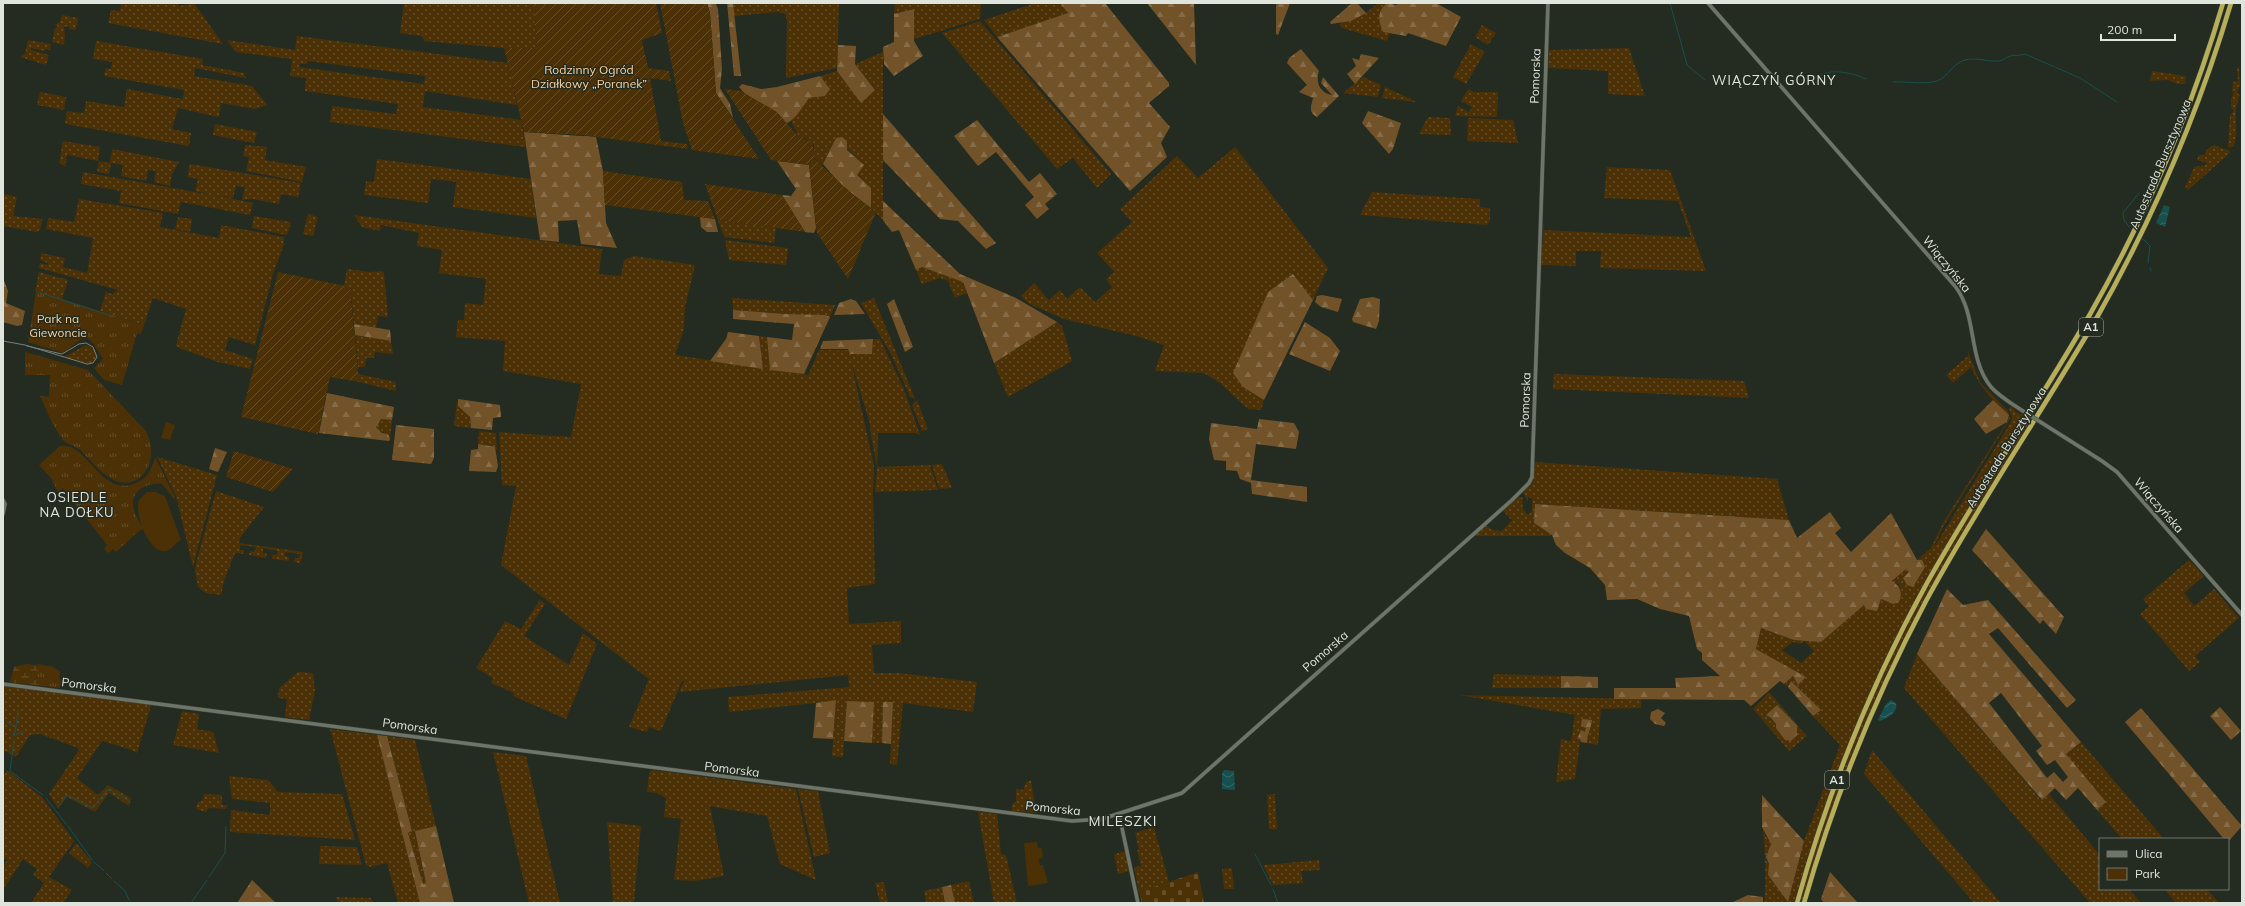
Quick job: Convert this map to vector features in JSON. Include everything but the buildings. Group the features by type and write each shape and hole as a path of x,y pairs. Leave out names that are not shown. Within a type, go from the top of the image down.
{"highway":[{"name":"Autostrada Bursztynowa","path":"1797,903 1838,775 1897,640 1941,559 2068,352 2124,251 2179,130 2202,69 2223,3"},
{"name":"Autostrada Bursztynowa","path":"1804,903 1846,775 1904,643 1947,563 2074,356 2129,257 2163,188 2190,123 2231,3"}],"street":[{"name":"Pomorska","path":"3,684 1072,822 1095,821 1182,793 1512,500 1531,480 1533,470 1548,3"},
{"name":"Wiączyńska","path":"1708,3 1955,286 1967,308 1975,353 1982,372 1997,393 2102,460 2120,475 2242,615"},
{"path":"3,514 4,500"},
{"path":"1119,814 1138,903"}],"green space":[{"path":"121,3 178,3 179,6 194,3 223,44 108,23 111,10 120,11"},
{"path":"404,3 533,3 537,48 504,48 424,41 422,36 400,33"},
{"name":"Rodzinny Ogród Działkowy „Poranek”","path":"533,3 656,3 662,33 642,40 648,68 669,71 671,81 650,78 661,141 687,144 688,149 582,135 524,132 504,48 537,48"},
{"name":"Rodzinny Ogród Działkowy „Poranek”","path":"660,3 707,3 710,13 716,93 759,159 692,150 683,123"},
{"path":"707,3 716,4 718,9 722,69 720,88 730,104 733,118 716,93 710,13"},
{"path":"727,3 733,3 741,76 734,76"},
{"path":"733,3 839,3 837,68 786,78 787,20 785,14 778,12 734,16"},
{"path":"895,3 981,3 980,19 914,39 914,9 894,14"},
{"path":"1035,3 1060,3 1068,13 997,37 984,20"},
{"path":"1060,3 1105,3 1169,83 1169,86 1149,103 1170,127 1161,143 1167,157 1130,191 997,37 1068,13"},
{"path":"1147,3 1194,3 1196,65"},
{"path":"1276,3 1290,3 1278,35 1276,34"},
{"path":"1352,3 1357,3 1366,13 1351,21 1331,24 1330,22"},
{"path":"1378,3 1387,3 1385,5 1381,26 1383,32 1390,32 1387,41 1342,28 1339,24 1366,13"},
{"path":"1387,3 1396,5 1399,3 1436,3 1461,17 1446,46 1408,33 1406,36 1383,32 1379,16 1381,9"},
{"path":"914,9 914,41 923,56 894,76 884,64 883,47 894,42 894,14"},
{"path":"62,15 78,18 76,30 69,29 69,26 64,27 64,45 52,42 55,28 58,26 55,26 59,23"},
{"path":"980,21 1111,174 1097,188 1073,158 1057,169 942,33"},
{"path":"1482,25 1496,33 1488,45 1475,37"},
{"path":"297,36 508,63 517,105 425,91 423,107 521,120 526,147 330,122 332,106 396,114 398,104 305,91 306,78 290,76 292,59 236,52 227,40 295,50","holes":["308,61 425,76 424,84 299,67 300,64 307,64"]},
{"path":"28,40 51,44 50,50 45,49 45,51 31,48 31,50 49,55 46,65 20,57 25,54"},
{"path":"96,41 203,59 202,65 244,73 246,78 195,68 194,76 252,86 267,105 255,109 221,103 219,117 178,108 172,129 191,133 189,146 65,124 67,111 84,113 86,101 124,107 127,89 183,99 184,90 104,76 106,68 111,69 112,62 93,59"},
{"path":"1471,44 1485,52 1466,84 1453,77"},
{"path":"838,45 856,46 855,64 875,90 861,103 837,71"},
{"path":"1629,48 1645,96 1608,94 1608,71 1548,68 1549,50"},
{"path":"1301,49 1319,71 1318,83 1324,92 1332,95 1321,83 1323,77 1339,96 1317,117 1311,111 1313,98 1299,92 1307,85 1287,63 1289,58"},
{"path":"883,52 883,220 871,208 871,188 857,175 864,165 836,138 822,165 814,157 814,145 807,139 799,137 791,121 809,98 824,96 830,89 820,76 837,71 861,102 875,89 855,64"},
{"path":"1361,54 1379,58 1355,84 1347,74 1356,66 1352,58 1359,60"},
{"path":"2239,67 2240,85 2237,93 2240,95 2236,110 2236,138 2233,147 2228,147 2230,116 2234,110 2231,108 2231,99 2235,90 2232,93 2233,82 2238,81 2237,68"},
{"path":"2152,71 2186,76 2185,84 2177,84 2168,80 2150,81"},
{"path":"820,76 830,89 825,96 809,98 795,117 789,122 782,124 768,118 761,112 739,87 742,84 761,89 777,87"},
{"path":"1363,77 1381,85 1378,97 1343,93"},
{"path":"1385,87 1417,102 1382,98"},
{"path":"725,89 741,91 777,112 799,137 812,142 815,159 851,193 876,212 848,279 817,233 809,165 771,160"},
{"path":"1468,89 1474,92 1498,92 1497,117 1455,116 1458,106 1469,112 1472,107 1461,101"},
{"path":"40,92 66,97 64,110 37,105"},
{"path":"1368,111 1401,123 1393,149 1389,154 1362,123"},
{"path":"883,114 996,243 986,249 958,221 940,219 883,160"},
{"path":"1428,117 1450,118 1451,135 1419,134"},
{"path":"1468,118 1513,120 1518,143 1467,141"},
{"path":"977,120 1029,182 1040,173 1057,194 1045,204 1049,209 1037,219 1025,205 1034,197 996,152 978,166 954,136"},
{"path":"215,124 257,132 254,143 213,135"},
{"path":"524,132 596,137 603,171 606,223 617,248 581,244 577,220 558,221 559,242 540,240"},
{"path":"842,137 847,141 847,150 864,165 857,175 871,188 871,208 843,187 823,164 836,138"},
{"path":"63,141 100,147 98,161 67,155 65,166 59,163"},
{"path":"245,145 267,147 265,160 306,167 302,182 246,171 249,157 243,156"},
{"path":"2214,145 2230,151 2230,153 2188,190 2185,188 2194,167 2206,165 2207,163 2197,160 2199,155 2204,155 2207,149"},
{"path":"1235,147 1328,268 1313,300 1293,274 1243,387 1264,400 1261,410 1248,409 1220,383 1204,373 1155,371 1164,345 1136,336 1064,319 1028,303 1021,296 1034,283 1049,300 1060,290 1067,299 1080,287 1095,302 1112,287 1106,279 1114,272 1097,253 1132,222 1120,209 1177,156 1198,178"},
{"path":"112,149 179,162 172,174 170,186 154,182 156,171 148,170 146,181 121,176 123,165 111,163 109,174 97,172 99,161 110,163"},
{"path":"377,159 531,179 536,218 453,207 456,182 431,179 428,203 364,195 366,181 374,182"},
{"path":"777,161 809,165 816,228 814,233 805,232 782,195 791,196 796,189"},
{"path":"190,164 301,183 298,197 281,194 279,204 253,199 242,200 245,187 236,186 233,198 213,195 253,203 250,215 181,202 178,214 119,203 121,191 81,184 83,172 212,195 195,191 198,179 187,177"},
{"path":"1607,167 1670,170 1706,271 1600,268 1601,251 1576,251 1576,266 1541,265 1544,221 1544,230 1691,237 1678,201 1604,198"},
{"path":"603,171 682,182 684,200 708,201 715,219 605,205"},
{"path":"705,184 782,195 805,232 718,220"},
{"path":"1372,192 1480,199 1480,207 1490,208 1490,220 1487,225 1360,215"},
{"path":"3,194 17,197 13,216 43,219 40,230 37,232 3,226"},
{"path":"79,199 163,213 160,227 219,238 221,225 284,237 284,244 273,274 255,345 229,337 225,350 253,359 250,369 218,362 179,348 176,345 186,309 153,298 144,325 100,311 106,292 112,294 118,290 39,268 40,263 47,265 48,263 40,260 41,253 65,258 63,267 87,273 93,238 46,229 48,218 74,222"},
{"path":"883,201 960,274 1016,298 1057,322 994,363 963,282 922,267 916,270 899,230 892,232 883,220"},
{"path":"308,214 318,217 313,236 303,234"},
{"path":"354,215 602,249 599,274 621,276 624,260 634,256 695,265 685,307 684,329 675,355 763,368 759,336 767,337 770,369 808,375 819,350 848,350 850,354 872,354 873,339 880,339 903,387 920,435 916,433 878,433 877,467 870,424 851,361 874,466 873,492 875,584 847,588 849,624 901,621 901,643 872,645 874,673 898,673 977,682 973,712 903,703 897,765 890,764 893,702 883,702 882,743 872,743 874,702 847,701 843,757 832,756 836,701 729,712 728,697 849,687 848,675 679,692 684,681 682,681 661,731 649,727 647,732 629,727 649,679 501,565 516,486 502,485 499,432 571,437 581,384 503,371 505,341 456,337 458,320 464,320 465,303 483,305 486,279 439,273 442,250 417,246 419,233 381,225 380,231 362,227"},
{"path":"254,216 291,222 287,235 252,228"},
{"path":"178,217 192,219 190,232 175,229"},
{"path":"700,217 715,219 718,232 707,232 701,227"},
{"path":"718,220 776,228 774,243 724,237"},
{"path":"725,240 788,248 786,265 729,260"},
{"path":"922,267 963,282 967,293 955,298 948,281 940,278 922,284 916,270"},
{"path":"347,269 370,272 382,271 384,273 388,317 378,316 376,328 354,324 350,287 344,286"},
{"path":"39,272 68,280 62,299 35,291"},
{"path":"278,272 350,287 359,382 330,377 318,434 241,417"},
{"path":"1293,274 1313,300 1264,400 1243,387 1233,373 1268,292"},
{"path":"3,278 8,291 6,303 25,311 22,325 17,326 3,322"},
{"name":"Park na Giewoncie","path":"36,291 144,325 141,334 137,333 122,385 104,380 94,368 103,359 93,343 85,336 63,353 28,342"},
{"path":"1322,295 1342,299 1338,312 1321,307 1315,302 1317,296"},
{"path":"1373,297 1380,299 1379,321 1376,329 1353,322 1352,319 1360,299"},
{"path":"732,298 835,305 830,317 733,310"},
{"path":"874,298 915,399 910,397 891,354 861,303"},
{"path":"851,299 856,301 865,314 834,315 839,303"},
{"path":"894,299 913,347 905,352 887,304"},
{"path":"733,310 825,315 830,317 804,374 770,370 767,337 792,340 794,324 733,319"},
{"path":"1057,322 1062,326 1072,361 1008,397 994,363"},
{"path":"1305,322 1330,338 1340,351 1330,371 1289,354"},
{"path":"354,324 390,330 391,341 355,335"},
{"path":"728,332 759,336 763,369 710,361 726,339"},
{"path":"355,335 391,341 393,354 375,352 374,358 366,358 365,367 358,367"},
{"path":"873,339 872,354 850,354 848,349 820,349 823,341"},
{"path":"86,345 93,348 95,351 96,358 93,363 87,363 64,357"},
{"path":"25,352 88,370 144,429 149,437 151,456 149,465 138,479 130,482 119,482 113,480 79,449 63,440 53,424 40,396 49,397 50,375 25,375"},
{"path":"1968,352 1980,382 2008,411 2010,419 1944,525 1933,549 2011,422 2012,416 2009,409 2011,406 2016,412 2025,416 1929,575 1914,602 1868,696 1828,798 1794,903 1764,903 1765,865 1761,802 1763,807 1764,833 1771,844 1766,859 1788,902 1804,841 1840,745 1813,716 1821,710 1791,681 1788,687 1784,684 1793,676 1798,685 1806,677 1756,649 1761,628 1794,640 1845,621 1864,605 1879,602 1881,599 1900,599 1899,584 1892,582 1906,569 1909,572 1907,585 1917,560 1931,548 1944,521 2007,422 2009,416 1992,399 1978,381 1971,367 1953,383 1946,375 1968,356","holes":["1804,641 1814,651 1801,663 1782,650 1793,642 1800,644"]},
{"path":"358,374 396,382 396,391 359,382"},
{"path":"1554,374 1744,381 1749,398 1553,389"},
{"path":"327,393 394,407 392,420 381,419 376,427 382,433 388,434 390,439 389,441 319,433"},
{"path":"458,399 500,405 501,417 493,418 492,430 471,428 470,417 458,406"},
{"path":"917,400 928,429 922,431 912,405"},
{"path":"1993,400 2009,415 2007,422 1986,434 1974,419"},
{"path":"457,401 458,406 470,417 471,428 454,426"},
{"path":"2029,418 2033,420 1970,522 1875,701 1803,903 1798,903 1818,839 1841,775 1866,712 1893,651 1924,591"},
{"path":"381,419 392,420 390,439 388,434 377,430 377,424"},
{"path":"1259,419 1294,423 1299,432 1296,449 1256,444 1251,480 1307,487 1307,502 1252,494 1251,483 1240,479 1237,471 1226,470 1226,461 1214,460 1209,439 1211,423 1257,429"},
{"path":"166,422 175,425 170,440 161,438"},
{"path":"396,425 434,429 434,458 431,464 392,460"},
{"path":"479,431 496,433 497,451 494,447 478,444"},
{"path":"478,444 495,447 498,466 496,472 469,471 471,450 478,449"},
{"path":"60,446 70,447 79,452 104,477 113,483 124,486 136,483 143,479 151,469 155,457 175,497 174,499 162,484 151,484 138,491 133,500 133,506 144,529 139,531 116,552 113,549 108,553 104,549 107,545 63,488 58,492 51,478 39,465"},
{"path":"215,448 227,452 218,472 209,469"},
{"path":"234,451 293,469 273,492 226,477"},
{"path":"157,457 217,475 193,567 176,496"},
{"path":"1535,462 1777,479 1789,520 1536,504 1534,523 1552,535 1473,536 1485,525 1493,530 1502,531 1512,520 1502,510 1518,496 1523,498 1523,507 1528,515 1532,511 1532,498 1528,497 1528,502 1523,492 1532,480"},
{"path":"942,464 952,488 939,489 932,465"},
{"path":"930,465 938,490 875,492 877,467"},
{"path":"216,491 264,507 240,538 239,543 303,552 300,565 299,563 294,562 295,558 299,558 300,554 285,552 285,556 289,557 289,561 272,559 272,555 276,555 278,551 263,548 263,553 267,554 266,558 249,555 250,551 254,552 256,547 240,545 240,550 244,550 244,554 235,553 224,581 221,595 206,593 198,587 195,572 196,563"},
{"path":"147,492 156,492 165,496 181,540 169,550 163,551 152,545 147,538 140,521 138,506 139,500"},
{"path":"1535,504 1789,520 1797,538 1830,512 1841,528 1835,533 1851,552 1891,513 1917,560 1922,560 1925,567 1913,587 1907,585 1903,578 1909,572 1906,569 1892,581 1897,585 1901,592 1899,602 1893,604 1881,599 1877,611 1866,609 1864,605 1821,642 1794,640 1761,628 1756,649 1806,677 1798,685 1793,676 1784,684 1780,681 1751,706 1744,700 1614,699 1614,688 1676,688 1675,678 1720,676 1702,660 1702,653 1697,649 1689,616 1660,609 1637,599 1607,600 1605,585 1590,568 1565,553 1556,545 1552,535 1534,523"},
{"path":"1986,529 2064,617 2056,634 2043,620 2040,624 1972,550"},
{"path":"2189,560 2204,576 2184,593 2194,606 2214,589 2239,618 2195,656 2200,662 2189,671 2140,614 2149,606 2143,599"},
{"path":"1947,589 1963,605 1988,600 2076,700 2067,708 1998,628 1989,634 2081,742 2066,754 2106,802 2097,810 2078,788 2066,800 2055,788 2042,800 1917,654","holes":["2001,693 2042,746 2036,751 2047,765 2055,760 2068,777 2063,782 2054,772 2047,778 1989,703"]},
{"path":"540,600 545,604 524,636 569,665 583,633 597,644 566,719 513,696 514,693 491,683 493,678 476,668 505,621 521,629"},
{"path":"1917,654 2041,800 2049,794 2099,854 2099,890 2130,890 2141,903 2090,903 1904,688"},
{"path":"27,664 41,666 59,676 61,682 60,688 10,682 14,667"},
{"path":"38,664 53,667 60,671 58,687 36,684"},
{"path":"298,672 313,673 315,690 309,720 285,717 287,699 278,698 279,688"},
{"path":"1494,674 1561,676 1561,688 1492,688"},
{"path":"1561,676 1598,677 1598,688 1561,688"},
{"path":"1791,681 1821,710 1813,716 1788,687"},
{"path":"3,685 149,704 151,706 137,753 102,741 77,778 98,795 108,785 131,798 129,806 109,793 95,812 67,797 58,809 49,794 79,750 78,748 40,734 30,735 16,757 3,750"},
{"path":"1769,692 1797,724 1777,705 1766,715 1777,724 1779,732 1791,741 1797,735 1797,725 1807,736 1789,751 1753,709"},
{"path":"1459,695 1641,699 1641,708 1601,709 1598,745 1580,742 1575,779 1556,782 1561,739 1571,741 1575,715"},
{"path":"836,700 833,739 813,738 816,703"},
{"path":"847,701 874,702 872,743 844,741"},
{"path":"883,702 893,702 891,744 882,743"},
{"path":"1777,705 1797,725 1797,735 1791,741 1785,740 1776,728 1776,724 1766,715"},
{"path":"2220,707 2241,731 2231,740 2210,716"},
{"path":"2141,708 2242,826 2229,841 2229,838 2223,838 2125,722"},
{"path":"1658,709 1665,713 1661,718 1666,723 1664,726 1655,724 1650,719 1651,712"},
{"path":"182,711 199,714 197,729 213,732 219,753 173,745"},
{"path":"1582,719 1592,720 1587,743 1582,742 1578,737 1581,730 1585,732 1586,728 1581,726"},
{"path":"330,729 377,735 420,903 398,903 387,863 370,867 366,865"},
{"path":"377,735 387,736 412,831 408,833 423,884 426,883 415,831 436,826 454,903 420,903"},
{"path":"387,736 415,740 436,826 415,831 426,884 423,884 408,833 412,831"},
{"path":"2081,742 2163,838 2121,838 2097,810 2105,803 2066,754"},
{"path":"1872,750 2001,903 1974,903 1864,774"},
{"path":"493,752 526,756 560,903 529,903"},
{"path":"7,770 42,797 74,841 49,877 72,890 63,903 31,903 44,883 33,875 37,869 23,859 3,890 3,866 7,860 3,858 3,777"},
{"path":"652,770 796,789 816,880 780,864 767,816 710,806 724,876 695,881 674,880 681,819 664,817 666,798 657,793 647,792 649,773"},
{"path":"229,776 268,780 278,792 342,794 355,840 230,832 231,810 270,815 270,803 232,799"},
{"path":"1031,780 1036,813 1012,811 1012,805 1016,801 1016,789 1023,790 1026,782"},
{"path":"798,789 818,791 830,853 814,857"},
{"path":"204,794 222,795 222,805 228,805 226,809 209,808 206,812 196,809 198,802 203,800"},
{"path":"1275,794 1277,829 1269,829 1267,795"},
{"path":"1762,795 1804,841 1788,902 1768,875 1769,864 1766,857 1771,844 1762,827"},
{"path":"978,812 997,814 1001,854 1006,855 1017,903 994,903"},
{"path":"607,822 641,826 634,903 613,903"},
{"path":"1154,827 1169,882 1139,892 1134,867 1141,866 1135,833"},
{"path":"1037,842 1038,848 1042,848 1043,858 1039,859 1040,865 1043,865 1048,883 1028,886 1024,843"},
{"path":"76,843 92,862 88,868 69,853"},
{"path":"320,846 357,847 362,865 319,864"},
{"path":"1126,851 1130,871 1118,874 1114,854"},
{"path":"1319,860 1320,870 1301,871 1303,883 1273,885 1263,865"},
{"path":"1232,868 1234,889 1224,889 1222,869"},
{"path":"1198,872 1204,903 1142,903 1139,892"},
{"path":"1830,872 1858,903 1824,903 1821,899"},
{"path":"252,880 276,903 237,903"},
{"path":"969,881 974,903 955,903 951,885"},
{"path":"884,882 888,903 880,903 875,883"},
{"path":"951,885 955,903 945,903 942,887"},
{"path":"942,887 945,903 926,903 924,891"},
{"path":"2165,890 2208,890 2219,903 2176,903"},
{"path":"1748,895 1763,897 1763,903 1731,903"},
{"path":"336,897 371,898 373,903 338,903"}],"water":[{"path":"2164,205 2170,207 2165,227 2156,223"},
{"path":"1891,700 1896,703 1894,712 1892,715 1880,721 1878,720 1886,704"},
{"path":"1224,770 1234,771 1235,790 1222,789 1222,773"}],"waterway":[{"path":"1670,3 1687,65 1705,80"},
{"path":"1893,82 1925,83 1937,81 1944,77 1961,61 1974,59 1999,61 2010,56 2025,54 2080,78 2117,102"},
{"path":"1803,77 1814,78 1831,72 1840,72 1849,73 1866,79"},
{"path":"2130,228 2124,220 2123,213 2139,193"},
{"path":"2143,239 2150,246 2148,263"},
{"path":"38,292 112,316"},
{"path":"16,727 18,710"},
{"path":"6,721 16,728 14,736"},
{"path":"16,735 23,731"},
{"path":"14,740 10,771 43,795"},
{"path":"58,807 67,795 93,808 108,789 129,801"},
{"path":"46,798 66,824"},
{"path":"68,826 92,860"},
{"path":"209,877 225,853 226,827"},
{"path":"1255,854 1271,885"},
{"path":"94,862 104,871"},
{"path":"106,873 112,879"},
{"path":"191,903 207,880"},
{"path":"114,881 125,891 129,900"},
{"path":"1273,889 1278,903"}],"tram line":[{"path":"3,341 25,345 87,364 93,363 97,357 93,347 86,343 79,344 62,354 27,346"}],"district":[{"name":"WIĄCZYŃ GÓRNY","path":"1774,80"},
{"name":"OSIEDLE NA DOŁKU","path":"77,504"},
{"name":"MILESZKI","path":"1123,821"}]}
